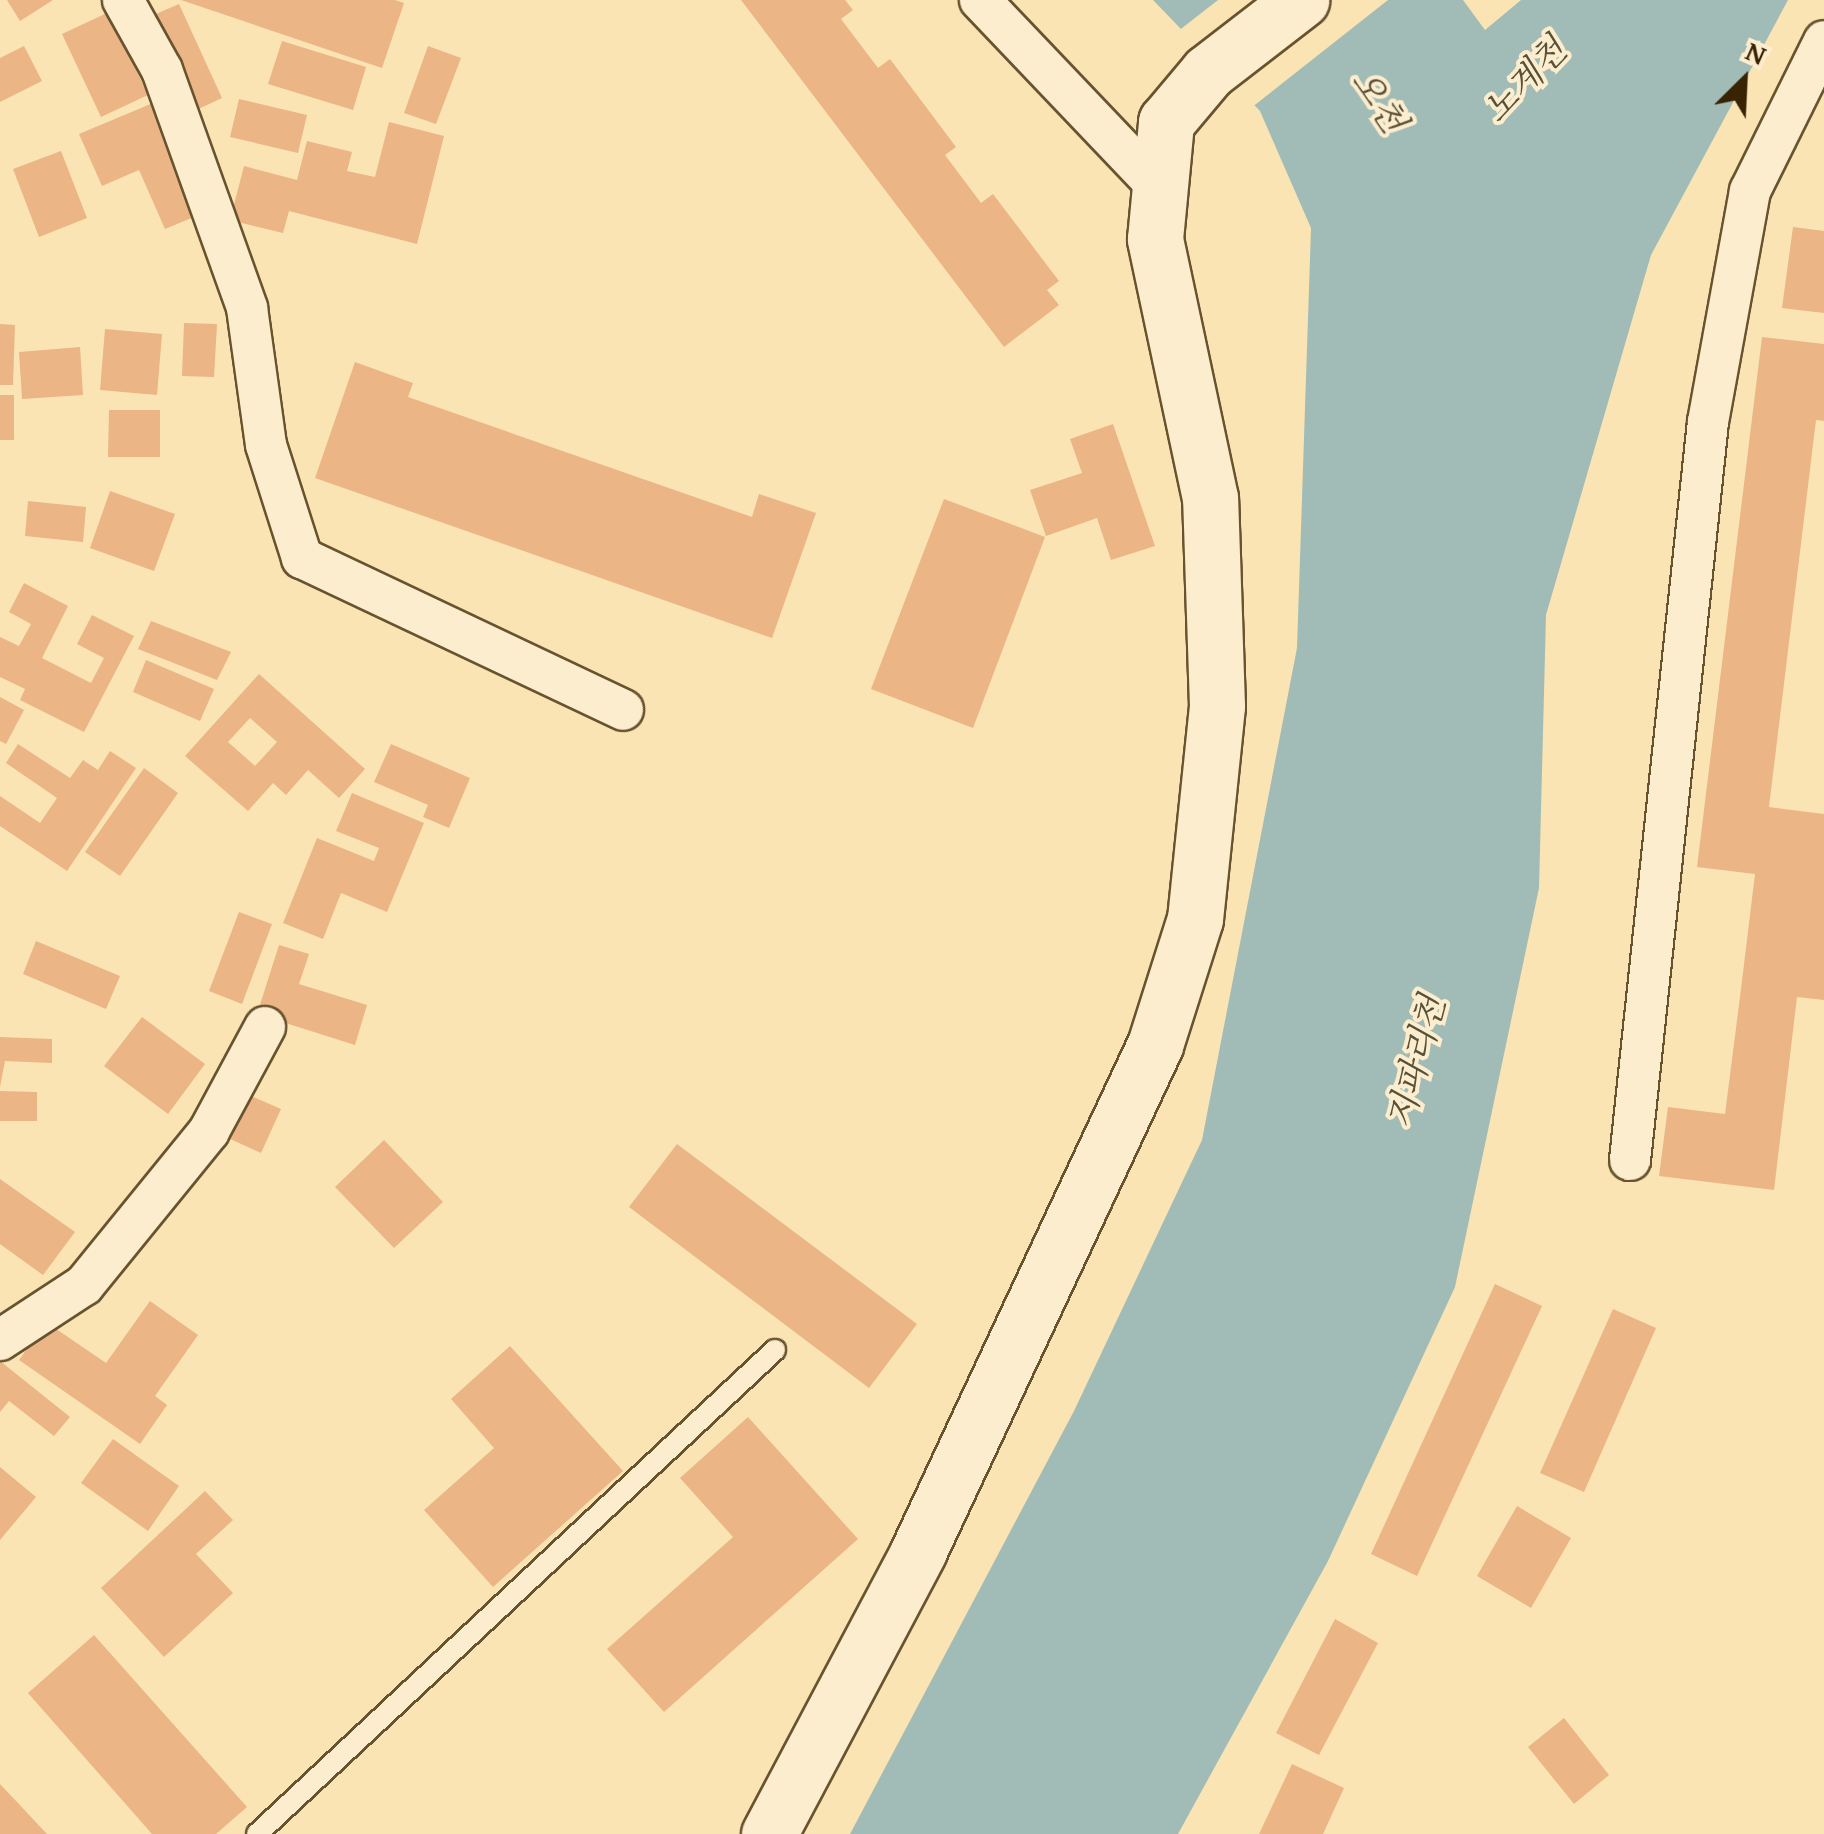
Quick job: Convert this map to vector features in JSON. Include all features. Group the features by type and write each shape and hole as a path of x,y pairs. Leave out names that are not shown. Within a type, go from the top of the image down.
{"street":[{"path":"123,0 162,70 247,308 266,445 302,558 623,710"},
{"path":"980,0 1160,189"},
{"path":"769,1834 918,1552 1154,1045 1194,919 1217,706 1210,498 1155,239 1166,122 1208,72 1301,0"},
{"path":"1630,1160 1708,422 1750,191 1824,41"},
{"path":"0,1340 84,1285 209,1131 265,1027"}],"lane":[{"path":"257,1834 775,1350"}],"water":[{"path":"1153,0 1463,0 1485,30 1521,0 1788,0 1651,255 1546,615 1539,888 1455,1287 1328,1561 1178,1834 850,1834 1074,1411 1202,1140 1297,648 1311,228 1260,111"}],"pier":[{"path":"1218,0 1388,0 1251,108 1177,32"}],"building":[{"path":"7,0 53,0 20,21"},
{"path":"181,0 395,0 404,3 382,68"},
{"path":"741,0 845,0 853,10 841,19 878,68 890,59 956,147 945,155 981,203 993,194 1059,281 1047,290 1059,305 1004,347"},
{"path":"179,4 222,98 192,112 149,17"},
{"path":"109,12 148,95 101,117 62,34"},
{"path":"282,41 366,67 353,110 268,84"},
{"path":"24,46 42,81 0,102 0,58"},
{"path":"428,46 461,58 436,124 404,113"},
{"path":"239,99 307,115 298,153 230,137"},
{"path":"153,103 201,214 165,229 139,170 102,186 79,134"},
{"path":"389,122 444,136 417,244 289,211 283,233 230,220 244,166 297,180 307,141 352,152 347,171 375,177"},
{"path":"61,151 87,218 39,237 13,169"},
{"path":"1793,227 1824,231 1824,313 1782,308"},
{"path":"184,323 217,324 214,377 182,376"},
{"path":"0,324 15,325 13,385 0,385"},
{"path":"105,329 162,334 157,395 100,390"},
{"path":"1762,337 1824,344 1824,421 1816,420 1769,807 1824,814 1824,1000 1797,997 1774,1190 1659,1176 1668,1107 1725,1114 1741,989 1755,874 1697,867"},
{"path":"80,347 83,395 22,399 19,352"},
{"path":"355,362 413,383 408,397 752,517 759,494 816,513 772,638 315,478"},
{"path":"0,395 14,395 14,440 0,440"},
{"path":"109,410 160,410 160,457 108,457"},
{"path":"1113,424 1155,546 1111,560 1097,518 1046,536 1030,490 1082,473 1070,439"},
{"path":"110,491 175,514 154,571 90,548"},
{"path":"944,499 1045,537 973,728 871,689"},
{"path":"28,501 86,507 83,542 25,536"},
{"path":"24,583 68,606 42,658 91,683 104,658 77,644 92,615 134,636 84,732 20,700 25,689 0,677 0,637 19,646 31,624 9,612"},
{"path":"151,621 231,652 217,680 138,649"},
{"path":"146,660 214,689 200,721 133,692"},
{"path":"259,674 365,769 339,798 308,770 286,795 273,783 248,811 185,756","holes":["250,718 277,742 255,766 228,742"]},
{"path":"0,697 24,710 6,744 0,741"},
{"path":"18,744 70,778 83,760 98,770 110,751 136,768 67,871 0,826 0,796 40,823 57,798 6,763"},
{"path":"391,744 470,778 449,828 423,817 428,805 374,782"},
{"path":"144,768 178,793 120,876 85,852"},
{"path":"352,793 424,823 387,912 341,893 323,939 283,923 317,838 374,861 379,848 336,831"},
{"path":"239,912 272,924 242,1004 209,991"},
{"path":"36,941 120,976 106,1009 23,974"},
{"path":"279,945 309,954 299,984 367,1005 355,1045 257,1014"},
{"path":"142,1017 205,1064 168,1114 104,1066"},
{"path":"0,1037 52,1039 52,1063 5,1061 0,1087"},
{"path":"237,1090 281,1109 261,1153 217,1133"},
{"path":"0,1091 37,1092 37,1121 0,1121"},
{"path":"384,1140 443,1202 394,1248 335,1187"},
{"path":"677,1144 917,1324 869,1388 629,1207"},
{"path":"0,1179 75,1232 43,1275 0,1244"},
{"path":"1495,1284 1542,1306 1417,1576 1371,1554"},
{"path":"150,1301 198,1335 155,1396 167,1405 140,1444 19,1360 46,1322 106,1363"},
{"path":"1613,1309 1656,1328 1584,1492 1540,1473"},
{"path":"510,1346 623,1471 493,1587 424,1510 494,1448 451,1399"},
{"path":"0,1361 70,1417 54,1436 9,1401 0,1412"},
{"path":"748,1417 858,1539 664,1712 607,1649 733,1537 680,1478"},
{"path":"113,1439 179,1486 148,1531 81,1483"},
{"path":"0,1467 36,1497 0,1540"},
{"path":"205,1491 233,1520 196,1554 233,1593 164,1657 101,1588"},
{"path":"1517,1506 1571,1538 1531,1608 1477,1576"},
{"path":"1335,1619 1378,1643 1319,1755 1276,1733"},
{"path":"94,1635 247,1807 216,1834 152,1834 28,1693"},
{"path":"1564,1718 1609,1775 1574,1804 1528,1747"},
{"path":"1292,1764 1344,1788 1323,1834 1259,1834"},
{"path":"0,1784 47,1834 0,1834"}],"water label":[{"name":"노계천","path":"1525,80"},
{"name":"오천","path":"1379,101"},
{"name":"지파리천","path":"1416,1062"}]}
